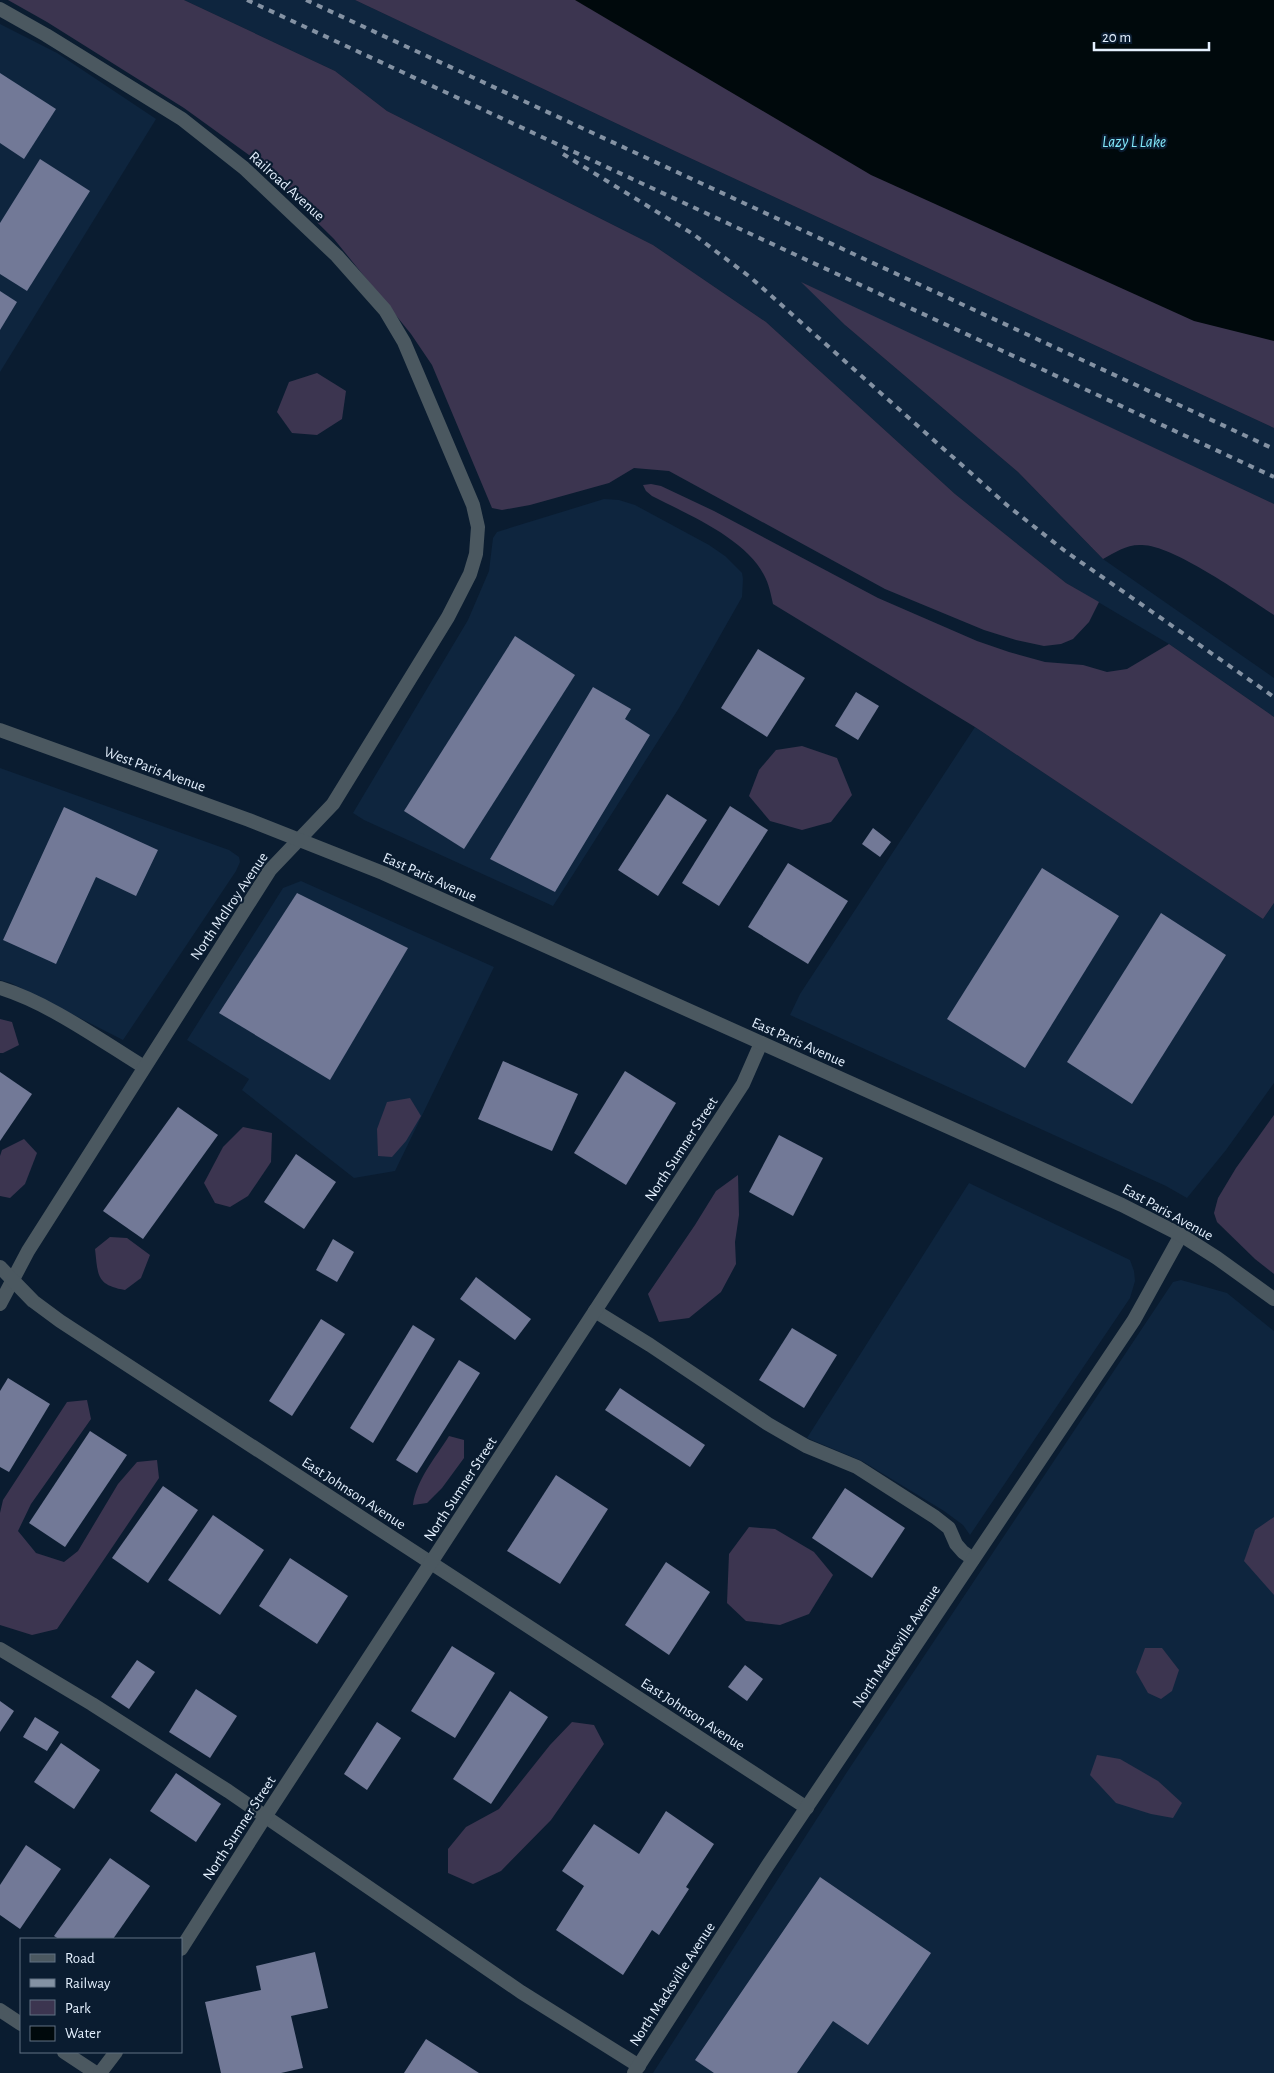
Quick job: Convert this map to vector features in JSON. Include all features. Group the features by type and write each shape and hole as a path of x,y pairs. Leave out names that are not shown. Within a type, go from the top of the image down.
{"street":[{"name":"Railroad Avenue","path":"0,9 46,35 182,120 244,168 330,249 385,310 404,342 460,472"},
{"name":"North McIlroy Avenue","path":"0,1304 28,1251 270,870 333,804 448,617 470,574 476,554 478,526 473,505 460,472"},
{"name":"West Paris Avenue","path":"0,730 298,840"},
{"name":"East Paris Avenue","path":"298,840 383,873 1088,1189 1181,1235 1274,1299"},
{"path":"0,988 16,993 73,1023 144,1067"},
{"name":"North Sumner Street","path":"182,1947 743,1084 761,1043"},
{"name":"North Macksville Avenue","path":"636,2069 807,1808 1134,1320 1181,1235"},
{"name":"East Johnson Avenue","path":"0,1268 33,1301 60,1321 807,1808"},
{"path":"595,1311 650,1345 768,1424 806,1446 857,1467 935,1517 949,1528 956,1544 973,1560"},
{"path":"0,1649 92,1704 228,1791 636,2069"},
{"path":"0,2010 20,2023"},
{"path":"66,2053 96,2073"},
{"path":"100,2073 115,2053"}],"shaded area":[{"path":"184,0 355,0 677,152 1274,428 1274,504 936,346 845,325 1018,472 1103,559 1274,678 1274,717 1169,644 1066,583 955,494 766,322 653,245 387,111 335,71"},
{"path":"0,24 57,53 156,119 0,372"},
{"path":"604,499 619,500 635,505 709,545 725,556 742,573 742,597 679,708 553,906 364,820 353,813 468,620 489,571 493,538 497,532"},
{"path":"975,727 1263,919 1274,903 1274,1083 1226,1150 1187,1198 1166,1186 790,1015 800,994"},
{"path":"0,768 229,850 239,857 240,862 236,871 123,1040 11,983 0,980"},
{"path":"301,881 494,967 395,1171 354,1178 242,1090 249,1079 187,1040 283,888"},
{"path":"969,1183 1130,1260 1135,1281 1130,1298 970,1535 963,1525 944,1511 862,1461 807,1438"},
{"path":"1181,1280 1227,1293 1274,1331 1274,2073 653,2073 847,1772 1173,1282"}],"green space":[{"path":"8,0 184,0 335,71 387,111 653,245 766,322 955,494 1066,583 1099,602 1089,622 1073,639 1061,644 1044,646 984,630 885,589 669,471 634,468 609,483 530,505 502,510 492,508 432,365 411,334 334,239 249,155 184,108 47,22"},
{"name":"Lazy L Lake","path":"355,0 1274,0 1274,428 677,152"},
{"path":"801,282 1274,504 1274,615 1190,562 1155,547 1131,546 1103,559 1018,472 845,325"},
{"path":"317,373 346,391 342,419 317,435 292,433 277,412 289,382"},
{"path":"643,485 661,486 714,511 878,598 977,641 1045,662 1083,665 1107,672 1127,669 1169,644 1274,717 1274,903 1263,919 975,727 773,604 769,586 764,575 743,550 714,528 652,496"},
{"path":"802,746 837,758 852,795 831,822 802,830 770,821 749,796 759,770 776,750"},
{"path":"0,1019 12,1022 19,1045 3,1053 0,1053"},
{"path":"410,1098 421,1116 406,1141 392,1157 378,1156 377,1129 387,1102"},
{"path":"1274,1115 1274,1274 1255,1259 1217,1222 1214,1213 1218,1198 1236,1168"},
{"path":"243,1127 272,1133 271,1162 248,1196 230,1207 215,1203 204,1183 223,1147"},
{"path":"24,1139 37,1153 25,1184 10,1198 0,1196 0,1156 2,1150"},
{"path":"738,1175 739,1215 735,1242 736,1264 721,1292 689,1318 659,1322 648,1294 716,1191"},
{"path":"110,1237 127,1238 150,1255 141,1278 125,1290 104,1282 98,1272 95,1249"},
{"path":"87,1400 91,1419 31,1504 18,1531 36,1553 64,1562 78,1551 118,1484 137,1462 157,1460 159,1478 57,1629 32,1635 0,1625 0,1513 3,1500 67,1402"},
{"path":"449,1436 464,1440 464,1458 442,1488 427,1503 413,1505 422,1478"},
{"path":"1274,1517 1274,1595 1244,1561 1255,1530"},
{"path":"749,1527 775,1529 814,1552 833,1575 809,1614 780,1625 746,1621 727,1603 729,1554"},
{"path":"1145,1648 1162,1648 1179,1670 1172,1691 1161,1699 1148,1693 1136,1672"},
{"path":"572,1722 594,1725 604,1744 551,1820 501,1871 473,1884 448,1873 448,1849 466,1827 499,1809 550,1745"},
{"path":"1097,1755 1120,1759 1158,1781 1182,1803 1173,1818 1151,1814 1116,1803 1090,1775"}],"water":[{"name":"Lazy L Lake","path":"575,0 1274,0 1274,341 1194,321 871,175"}],"building":[{"path":"0,73 56,109 24,159 0,143"},
{"path":"40,159 90,191 27,291 0,274 0,223"},
{"path":"0,291 17,302 0,330"},
{"path":"515,636 575,675 464,849 404,811"},
{"path":"758,649 805,678 767,737 721,708"},
{"path":"593,687 631,709 625,719 650,735 555,892 490,859"},
{"path":"856,692 879,706 858,740 835,726"},
{"path":"667,794 707,820 658,896 618,870"},
{"path":"730,806 768,830 719,906 682,883"},
{"path":"64,807 158,850 136,896 96,877 56,964 3,940"},
{"path":"873,828 891,842 880,857 862,844"},
{"path":"788,863 848,901 808,964 748,927"},
{"path":"1042,868 1119,916 1025,1068 947,1019"},
{"path":"297,893 408,948 330,1080 219,1013"},
{"path":"1161,913 1226,955 1132,1104 1067,1062"},
{"path":"503,1061 578,1094 552,1151 478,1119"},
{"path":"625,1071 676,1103 626,1185 574,1153"},
{"path":"0,1072 32,1094 0,1141"},
{"path":"178,1107 218,1135 143,1239 103,1211"},
{"path":"779,1135 823,1158 793,1216 749,1192"},
{"path":"296,1154 336,1182 304,1229 264,1202"},
{"path":"333,1239 354,1252 337,1282 316,1270"},
{"path":"476,1277 531,1319 515,1340 460,1299"},
{"path":"321,1319 345,1334 292,1416 269,1401"},
{"path":"413,1325 435,1339 373,1443 350,1428"},
{"path":"792,1328 837,1355 804,1408 759,1380"},
{"path":"459,1360 480,1373 417,1473 396,1460"},
{"path":"8,1378 50,1404 9,1472 0,1467 0,1391"},
{"path":"620,1388 705,1445 690,1467 605,1410"},
{"path":"90,1431 127,1455 65,1547 29,1523"},
{"path":"556,1475 608,1509 560,1584 507,1551"},
{"path":"163,1486 198,1510 148,1583 112,1558"},
{"path":"845,1488 905,1528 872,1578 812,1538"},
{"path":"213,1515 264,1550 220,1615 168,1580"},
{"path":"290,1558 348,1596 317,1644 259,1606"},
{"path":"666,1562 710,1592 669,1655 625,1625"},
{"path":"452,1646 495,1673 455,1738 411,1711"},
{"path":"137,1660 155,1672 129,1709 111,1697"},
{"path":"745,1665 763,1679 747,1701 728,1687"},
{"path":"196,1689 237,1716 210,1758 169,1732"},
{"path":"510,1691 548,1717 491,1804 453,1779"},
{"path":"0,1701 14,1711 0,1732"},
{"path":"35,1717 59,1732 47,1751 23,1737"},
{"path":"377,1722 401,1738 367,1790 344,1774"},
{"path":"61,1743 100,1770 74,1809 34,1782"},
{"path":"176,1773 221,1804 196,1842 150,1811"},
{"path":"666,1811 714,1844 686,1887 689,1889 659,1935 652,1930 623,1975 556,1930 584,1886 562,1871 594,1824 639,1854"},
{"path":"26,1845 61,1869 20,1929 0,1915 0,1885"},
{"path":"110,1858 150,1886 114,1938 57,1938 54,1936"},
{"path":"820,1877 931,1953 868,2045 833,2021 797,2073 714,2073 695,2060"},
{"path":"315,1952 328,2008 291,2016 303,2068 281,2073 221,2073 205,2002 261,1990 256,1966"},
{"path":"426,2039 479,2073 404,2073"}],"railway":[{"path":"247,0 1274,477"},
{"path":"306,0 1274,449"},
{"path":"563,154 693,234 750,277 1008,506 1065,551 1274,697"}]}
